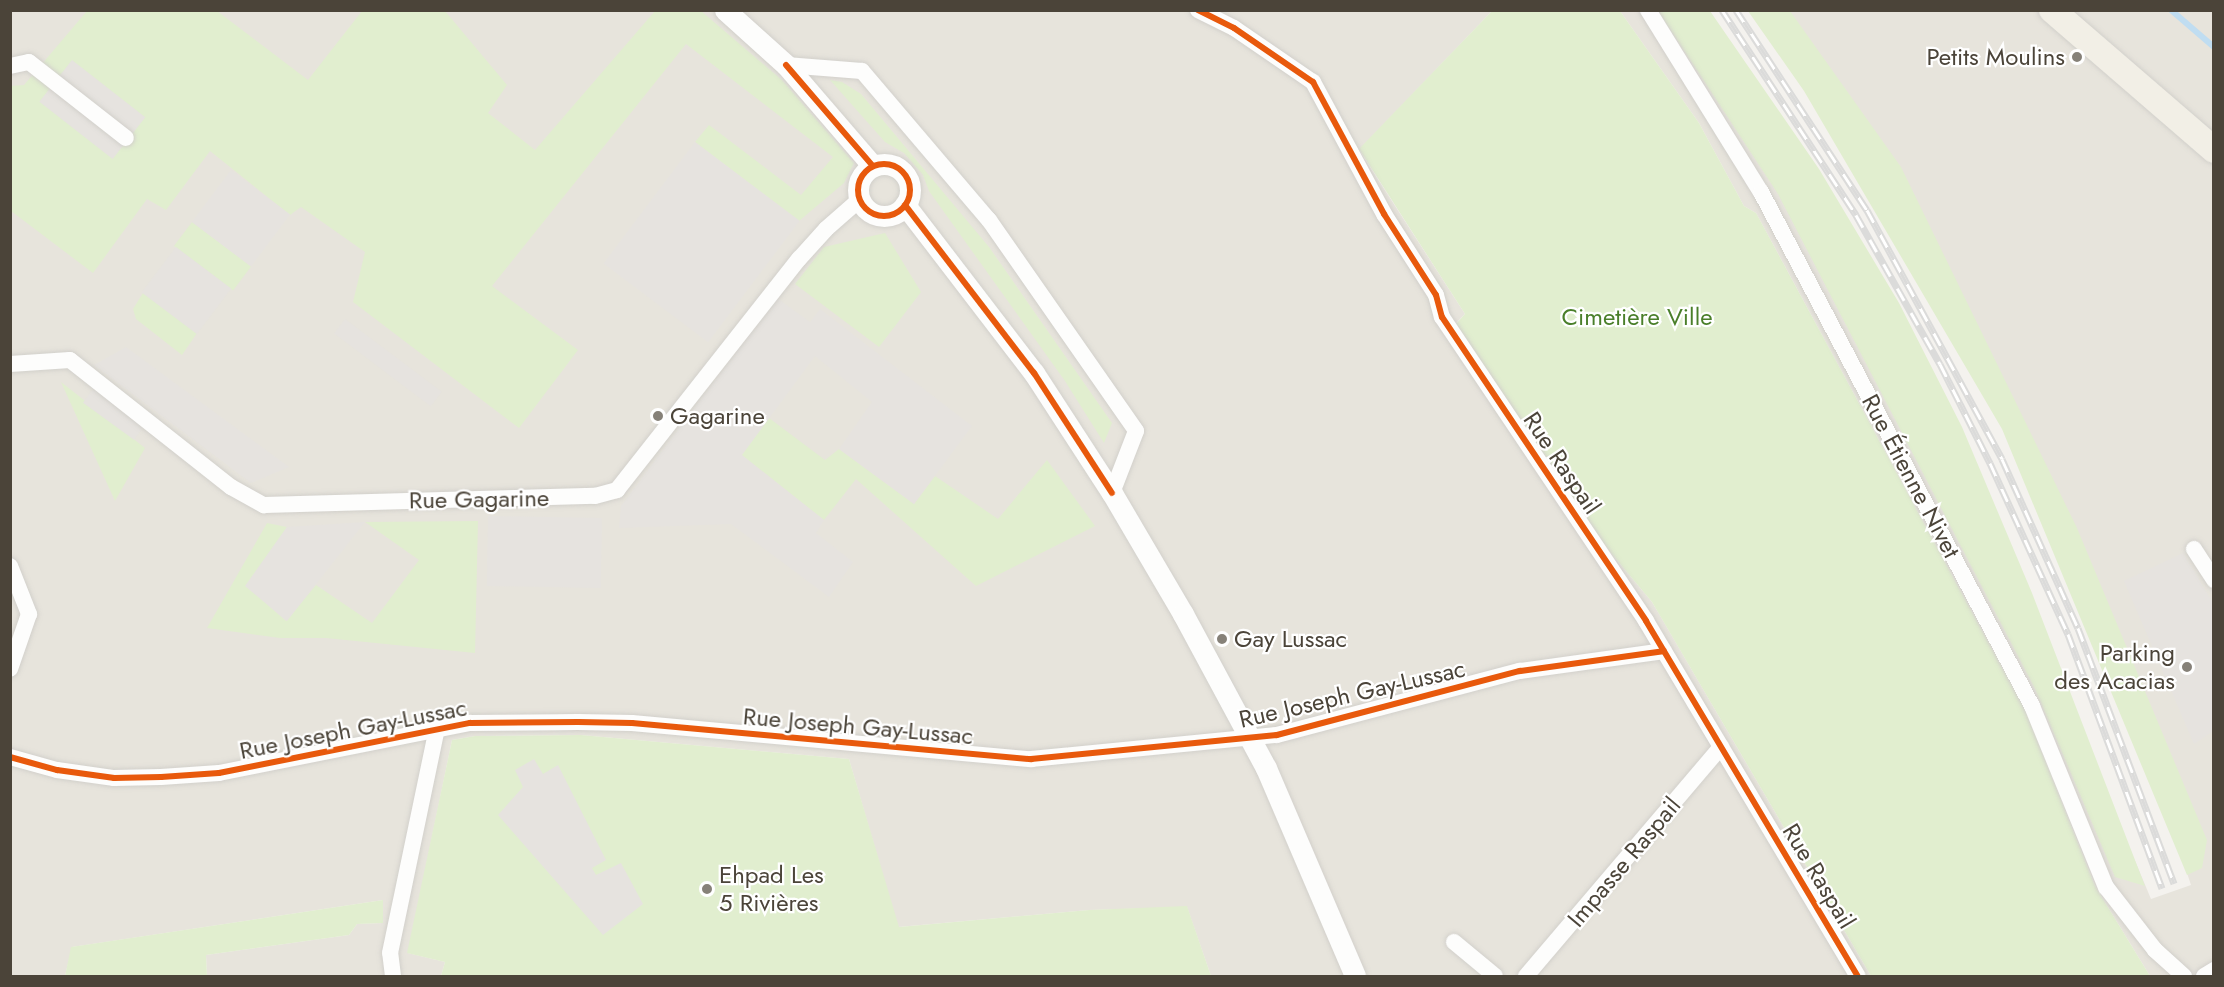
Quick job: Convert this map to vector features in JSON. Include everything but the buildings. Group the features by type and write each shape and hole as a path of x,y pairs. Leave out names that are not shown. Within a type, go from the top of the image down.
{"main road":[{"path":"2052,10 2214,150"}],"street":[{"path":"725,10 786,65 873,166"},
{"name":"Rue Raspail","path":"1198,10 1234,28 1313,82 1384,214 1436,295 1442,317 1664,651 1858,976"},
{"name":"Rue Étienne Nivet","path":"1648,10 1761,192 2032,706 2106,886 2155,950 2184,976"},
{"path":"10,66 29,62 126,138"},
{"path":"786,65 862,71 989,220 1136,431 1112,494"},
{"path":"888,164 902,170 910,191 905,205 883,216 868,212 859,200 861,177 873,166 888,164"},
{"name":"Rue Gagarine","path":"10,364 69,360 231,487 264,505 595,496 617,490 799,260 826,229 859,200"},
{"path":"905,205 1034,373 1112,494 1207,655 1250,738 1355,976"},
{"path":"2194,549 2214,580"},
{"path":"10,566 29,614 10,669"},
{"name":"Rue Joseph Gay-Lussac","path":"10,757 57,770 114,778 160,777 219,773 470,723 632,723 1030,759 1279,734 1520,671 1664,651"},
{"name":"Rue Joseph Gay-Lussac","path":"393,976 390,953 436,728"},
{"name":"Impasse Raspail","path":"1526,976 1721,747"},
{"path":"1454,942 1495,976"},
{"path":"2204,976 2214,970"}],"shaded area":[{"path":"10,11 1492,11 1359,150 1465,314 1455,324 1595,534 1652,602 1871,976 1211,976 1187,907 1089,910 898,927 849,759 581,735 475,736 452,740 408,953 445,962 441,976 207,976 206,955 349,935 357,924 383,923 383,900 72,947 65,976 11,976"},
{"path":"1620,11 1695,11 2014,572 2151,899 2191,885 2133,712 1989,385 1762,11 2213,11 2213,976 2150,976 2095,886 2025,710 1756,213 1744,206 1699,123"},
{"path":"72,60 145,117 113,159 39,102"},
{"path":"695,142 800,221 708,342 604,263"},
{"path":"231,170 290,215 251,266 192,222"},
{"path":"176,247 231,289 197,334 142,293"},
{"path":"777,298 810,322 820,309 972,426 914,504 839,449 872,402 815,356 742,455 824,520 816,533 853,562 829,597 731,524 619,528 621,506"},
{"path":"345,319 442,392 431,406 334,333"},
{"path":"126,347 289,467 251,483 94,365"},
{"path":"93,389 144,426 134,440 83,403"},
{"path":"488,516 602,518 601,588 487,586"},
{"path":"365,522 287,621 245,586 287,527"},
{"name":"Parking des Acacias","path":"2183,553 2213,603 2213,731 2194,744 2124,581"},
{"path":"534,759 543,774 558,765 606,860 592,868 596,875 621,863 643,904 603,935 498,815 523,787 515,770"}],"green space":[{"path":"87,11 217,11 308,80 362,11 445,11 507,85 488,113 535,150 655,11 701,11 782,80 854,163 844,183 799,221 695,142 709,125 801,195 833,157 686,44 492,286 578,350 519,428 353,302 365,252 301,207 290,215 210,151 166,210 147,199 93,273 11,211 10,86 24,85"},
{"name":"Cimetière Ville","path":"1492,11 1620,11 1699,123 1744,206 1756,213 2025,710 2095,886 2150,976 1871,976 1652,602 1595,534 1455,325 1465,314 1359,149"},
{"path":"1658,11 1710,11 1819,169 1899,303 1962,427 2032,593 2145,886 2115,877 2035,689 1778,194"},
{"path":"1748,11 1790,11 1901,167 2077,528 2207,840 2202,868 2187,875 2002,429 1804,91"},
{"path":"830,80 842,82 861,94 989,247 1112,423 1104,443 1065,381 929,191 923,175 904,153 885,142"},
{"path":"192,222 251,267 233,290 174,246"},
{"path":"885,233 921,292 879,347 795,284 824,247"},
{"path":"143,293 197,333 182,355 136,319 133,309"},
{"path":"61,382 145,448 115,501"},
{"path":"769,418 825,460 839,449 914,504 935,476 998,519 1047,460 1095,526 976,586 856,479 824,520 741,455"},
{"path":"478,521 475,653 326,638 280,638 207,628 267,523 287,527 246,586 286,621 316,585 372,623 419,560 365,522"},
{"path":"581,735 849,759 899,927 1089,910 1187,906 1211,976 441,976 445,962 407,953 452,740 475,736"},
{"path":"383,900 383,923 357,924 349,935 206,955 207,976 65,976 71,947"}],"waterway":[{"path":"2171,10 2214,47"}],"railway":[{"path":"1722,10 1856,215 1940,364 1990,463 2068,634 2162,888"},
{"path":"1736,10 1867,210 2002,459 2078,628 2174,884"}],"cycle path":[{"path":"1198,10 1234,28 1313,82 1384,214 1436,295 1442,317 1646,621 1858,976"},
{"path":"786,65 873,166"},
{"path":"879,164 889,164 903,171 910,190 903,209 889,216 879,216 869,212 862,205 858,195 858,185 862,175 869,168 879,164"},
{"path":"905,205 1034,373 1112,493"},
{"path":"10,757 57,770 114,778 161,777 219,773 470,723 578,722 632,723 1031,759 1277,735 1520,671 1664,651"}],"place":[{"name":"Petits Moulins","path":"2077,57"},
{"name":"Gagarine","path":"658,416"},
{"name":"Gay Lussac","path":"1222,639"},
{"name":"Parking des Acacias","path":"2187,667"},
{"name":"Ehpad Les 5 Rivières","path":"707,889"}]}
